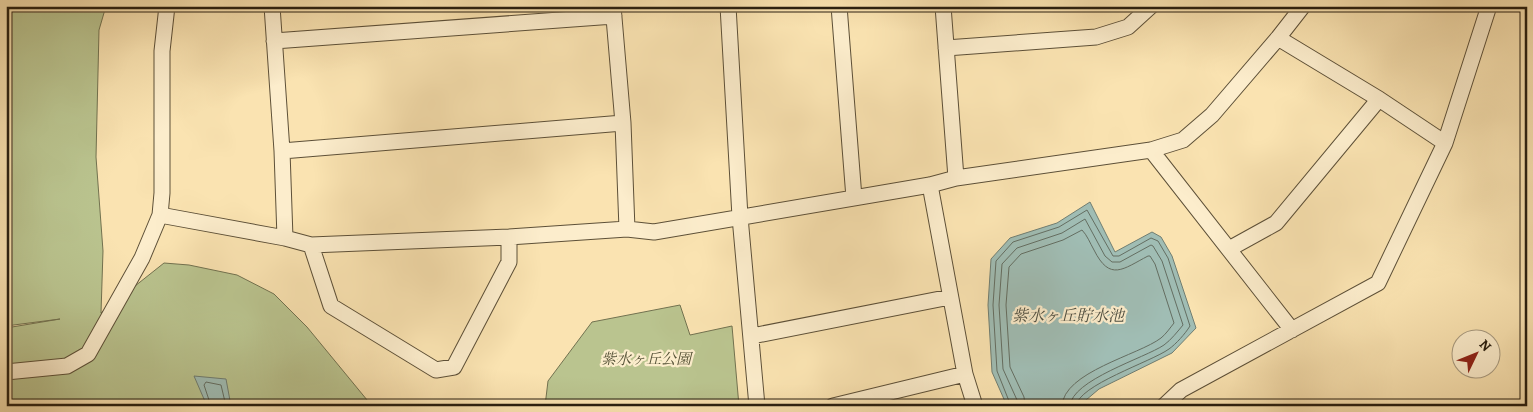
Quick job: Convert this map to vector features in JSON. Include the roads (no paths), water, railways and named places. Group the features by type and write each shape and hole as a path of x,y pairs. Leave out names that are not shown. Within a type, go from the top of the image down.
{"street":[{"path":"6,372 67,366 88,354 142,258 160,215 162,193 162,51 166,6"},
{"path":"272,6 282,151 285,238"},
{"path":"728,6 740,217 757,406"},
{"path":"839,6 854,198"},
{"path":"943,6 956,178"},
{"path":"946,48 1096,37 1128,27 1151,6"},
{"path":"160,215 285,238 311,245 509,237 627,229 654,232 930,185 956,178 1151,150 1183,140 1212,115 1303,6"},
{"path":"1164,406 1181,390 1378,283 1445,142 1485,8"},
{"path":"274,41 614,11 624,123 627,229"},
{"path":"1278,38 1379,99 1445,142"},
{"path":"1228,248 1276,223 1379,99"},
{"path":"282,151 624,123"},
{"path":"1151,150 1292,330"},
{"path":"930,185 965,374 975,406"},
{"path":"311,245 330,306 436,370 454,367 509,262 509,237"},
{"path":"752,336 950,297"},
{"path":"833,406 965,374"}],"water":[{"name":"紫水ヶ丘貯水池","path":"1090,202 1115,252 1152,232 1161,237 1172,256 1196,328 1172,353 1099,389 1079,406 1007,406 992,372 988,305 991,259 1010,238 1057,223"},
{"path":"194,376 226,379 231,406 207,406"}],"park label":[{"name":"紫水ヶ丘公園","path":"646,359"}]}
